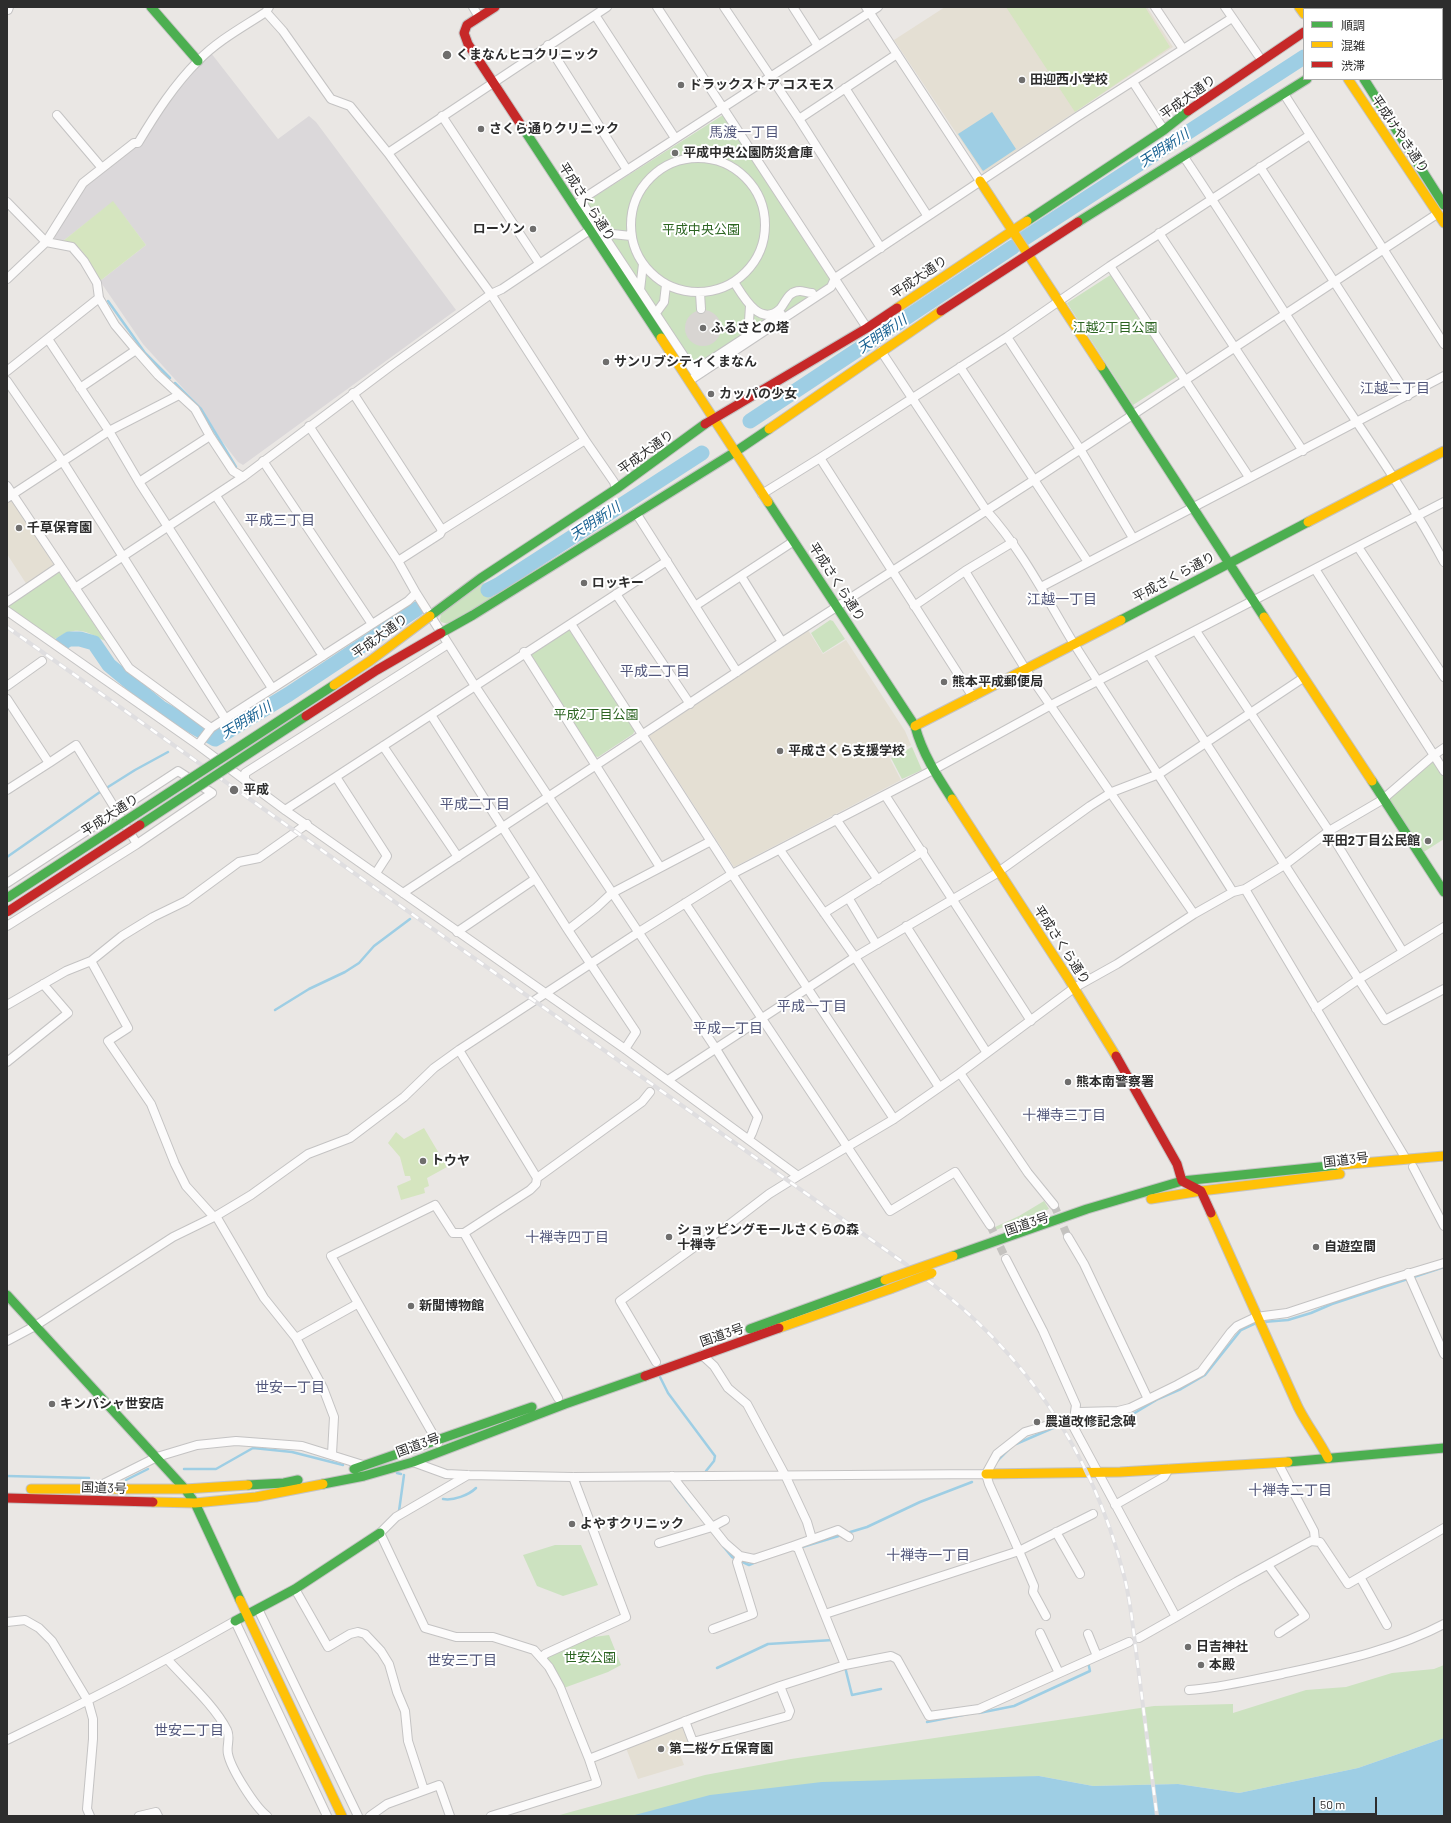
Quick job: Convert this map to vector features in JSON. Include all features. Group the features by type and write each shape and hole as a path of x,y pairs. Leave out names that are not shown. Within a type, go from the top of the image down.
{"main road":[{"path":"151,7 198,61"},
{"name":"平成さくら通り","path":"494,7 467,25 464,33 465,38 579,205 590,230 915,726 918,738 933,770 1074,988 1133,1085 1177,1164 1182,1181"},
{"name":"平成大通り","path":"7,898 370,661 486,574 616,489 713,419 867,328 1013,233 1164,130 1200,101 1303,33"},
{"name":"平成大通り","path":"7,912 377,670 474,615 735,452 1026,252 1184,157 1305,80"},
{"name":"平成けやき通り","path":"1349,80 1444,223"},
{"name":"平成けやき通り","path":"1365,80 1444,205"},
{"path":"980,181 1382,800 1444,892"},
{"name":"平成さくら通り","path":"915,726 1026,670 1228,563 1394,478 1444,450"},
{"name":"国道3号","path":"7,1498 195,1503 256,1497 294,1491 364,1476 413,1462 565,1404 890,1289 954,1260 1087,1209 1182,1181 1444,1156"},
{"name":"国道3号","path":"7,1490 185,1489 284,1483 366,1466 885,1280 954,1260 1123,1206 1161,1197 1201,1191 1382,1169 1444,1164"},
{"path":"1182,1181 1201,1191 1253,1304 1256,1317 1298,1407 1309,1428 1317,1436 1328,1458"},
{"path":"7,1295 157,1457 185,1489 195,1503 342,1816"},
{"path":"986,1474 1099,1473 1278,1463 1444,1448"},
{"path":"235,1621 295,1589 380,1533"}],"street":[{"path":"473,7 479,17"},
{"path":"388,153 607,7"},
{"path":"657,7 723,108 768,181 835,278 867,328"},
{"path":"724,7 799,119 881,248"},
{"path":"793,7 818,46"},
{"path":"826,271 831,280 695,372 603,234 579,205 587,196 818,46 868,10 878,7"},
{"path":"1155,7 1183,49"},
{"path":"1225,7 1258,56"},
{"path":"7,279 46,242 83,184 134,143 138,143 164,99 198,61 211,49 268,9 331,99 350,106 388,153 491,294 585,440 614,482 616,489"},
{"path":"868,10 980,181"},
{"path":"595,15 675,138"},
{"path":"689,381 831,287 835,278 927,216 1232,18"},
{"path":"548,45 627,170"},
{"path":"799,119 897,54"},
{"path":"1133,82 1164,130"},
{"path":"845,88 927,216"},
{"path":"1284,94 1444,344"},
{"path":"57,115 102,168"},
{"path":"442,116 539,263"},
{"path":"762,494 1007,337 1058,300 1310,135"},
{"path":"1184,157 1285,314 1419,516 1444,562"},
{"path":"693,158 714,160 734,168 750,182 761,200 766,221 764,243 755,262 741,278 723,289 700,293 677,290 656,279 643,264 640,261 632,236 631,216 638,194 652,175 672,162 693,158"},
{"path":"1260,167 1408,396"},
{"path":"7,202 46,242 72,247 84,261 97,283 99,298 115,325 158,374 195,409 210,436 233,471 242,477"},
{"path":"403,893 782,642 1034,480 1437,214"},
{"path":"75,588 216,496 353,393 491,294 502,289 590,230"},
{"path":"603,234 632,236"},
{"path":"1159,234 1302,451"},
{"path":"640,290 643,264"},
{"path":"1110,266 1249,477"},
{"path":"734,282 750,306 756,312 764,314 771,314 780,308 792,293 800,291 812,293"},
{"path":"656,313 664,302 666,285"},
{"path":"700,293 701,309"},
{"path":"7,371 48,340 99,298"},
{"path":"748,336 750,306"},
{"path":"1007,337 1080,449 1133,538"},
{"path":"48,340 110,430 140,482 272,688"},
{"path":"80,388 136,350"},
{"path":"881,351 986,510 1013,542 1074,644 1159,774 1233,892"},
{"path":"960,367 1088,562"},
{"path":"1041,587 1192,506 1357,423 1444,376"},
{"path":"7,381 63,462 225,718"},
{"path":"353,393 442,530"},
{"path":"10,496 110,430 179,395"},
{"path":"309,426 398,561 430,616 475,686 639,932 758,1117 748,1139"},
{"path":"140,482 210,436"},
{"path":"398,561 440,534 442,530 585,440"},
{"path":"820,458 973,697"},
{"path":"263,461 372,624"},
{"path":"7,486 10,496 60,566 129,668 211,728"},
{"path":"216,496 323,656"},
{"path":"7,1341 35,1326 173,1238 251,1195 308,1154 350,1138 404,1097 434,1068 459,1050 639,932 732,874 933,770 1051,705 1444,502"},
{"path":"636,513 737,672"},
{"path":"695,606 794,541"},
{"path":"914,606 965,571 1013,542"},
{"path":"1358,547 1444,677"},
{"path":"285,810 475,686 524,652 571,624 667,561"},
{"path":"7,602 60,566"},
{"path":"1315,569 1444,771"},
{"path":"965,571 1026,670 1112,792 1194,914"},
{"path":"741,576 782,642"},
{"path":"198,745 211,728 225,718 408,602 416,593"},
{"path":"616,594 690,704"},
{"path":"7,612 198,745 285,810 625,1049 798,1176"},
{"path":"571,624 710,841 894,1119"},
{"path":"1196,631 1329,831 1403,952"},
{"path":"245,780 244,773 448,644"},
{"path":"524,652 660,867"},
{"path":"1150,655 1286,864 1385,1020 1444,989"},
{"path":"7,686 42,661"},
{"path":"668,1080 716,1050 855,957 999,871 1112,792 1159,774 1303,678"},
{"path":"7,700 48,763"},
{"path":"431,715 535,879 636,1032 625,1049"},
{"path":"7,790 76,745 137,844"},
{"path":"384,746 458,857"},
{"path":"656,1362 620,1301 654,1278 693,1248 726,1227 769,1194 894,1119 960,1073 1074,988 1117,964 1194,914 1233,892 1245,888 1286,864 1329,831 1382,800 1444,748"},
{"path":"7,883 178,771 212,794 137,844 7,926"},
{"path":"336,777 387,856 376,874"},
{"path":"885,795 923,851 1031,1021"},
{"path":"836,819 878,880"},
{"path":"7,1005 66,971 91,961 122,936 153,917 186,901 239,862 259,858 307,824"},
{"path":"568,930 596,908 612,892 710,841"},
{"path":"780,850 855,957 939,1087"},
{"path":"824,914 923,851"},
{"path":"457,932 535,879"},
{"path":"1245,888 1406,1159"},
{"path":"849,899 876,944"},
{"path":"685,903 890,1211 955,1172 990,1225"},
{"path":"906,926 987,1053"},
{"path":"1316,1009 1359,979 1444,927"},
{"path":"91,961 128,1028 108,1041 151,1104 175,1164 186,1186 215,1216 264,1298 296,1338 322,1388 334,1418 332,1454"},
{"path":"7,1062 68,1013 43,984"},
{"path":"442,1451 330,1256 434,1205 453,1233 464,1233 530,1190 536,1184 537,1178 459,1050"},
{"path":"960,1073 1028,1173 1054,1205"},
{"path":"537,1178 637,1106 650,1092"},
{"path":"1413,1167 1444,1226"},
{"path":"464,1233 558,1398"},
{"path":"1068,1237 1084,1264 1148,1399"},
{"path":"1006,1259 1059,1366 1076,1405 1074,1419 1099,1473 1176,1617"},
{"path":"1074,1419 1079,1412 1118,1411 1130,1408 1201,1372 1231,1332 1237,1326 1256,1317 1287,1313 1408,1273 1444,1263"},
{"path":"1408,1273 1444,1354"},
{"path":"296,1338 357,1304"},
{"path":"702,1355 714,1366 728,1388 747,1404 785,1475 807,1522 812,1539"},
{"path":"1046,1616 1033,1592 1034,1586 988,1484 986,1474 997,1454 1025,1432 1052,1424"},
{"path":"92,1489 157,1457 172,1454 197,1445 236,1441 302,1446 332,1454 366,1466"},
{"path":"407,1451 413,1462 446,1474 468,1476 573,1477 986,1474"},
{"path":"1278,1463 1314,1531 1315,1540"},
{"path":"1115,1505 1164,1477 1169,1469"},
{"path":"468,1476 396,1517 380,1533 425,1628 456,1637 493,1637 508,1641 534,1650 549,1667 560,1687 597,1783 491,1816"},
{"path":"672,1476 724,1543 740,1556 754,1559 838,1530 850,1537"},
{"path":"542,1659 545,1654 626,1617 573,1477"},
{"path":"825,1614 1019,1551 1093,1514"},
{"path":"660,1543 712,1527 725,1520"},
{"path":"1315,1540 1320,1542 1348,1584 1444,1528"},
{"path":"1056,1532 1076,1557 1080,1574"},
{"path":"1138,1638 1268,1564 1315,1540"},
{"path":"793,1546 798,1548 845,1665"},
{"path":"713,1629 753,1614 738,1562 740,1556"},
{"path":"1268,1564 1305,1616 1279,1633"},
{"path":"1360,1578 1388,1626"},
{"path":"295,1589 328,1647 350,1634 358,1632 365,1634 381,1651 389,1664 397,1692 405,1711 408,1741 424,1790"},
{"path":"258,1609 358,1816"},
{"path":"7,1622 25,1620 39,1628 52,1641 88,1701 93,1719 93,1738 87,1809 90,1816"},
{"path":"7,1740 168,1660 235,1621 327,1816"},
{"path":"1189,1690 1218,1688 1344,1660 1426,1633 1444,1624"},
{"path":"1040,1633 1059,1673"},
{"path":"1088,1634 1097,1656"},
{"path":"589,1759 685,1721 780,1686 845,1665 891,1656 898,1659 929,1716 979,1709 1129,1642"},
{"path":"168,1660 219,1717 228,1732 228,1754 232,1766 259,1810 267,1816"},
{"path":"685,1721 693,1742 788,1716 790,1711 780,1686"},
{"path":"370,1816 387,1804 439,1785 450,1816"},
{"path":"139,1816 156,1812 158,1816"}],"shaded area":[{"name":"田迎西小学校","path":"945,7 1147,7 1173,47 983,173 894,40"},
{"path":"211,53 278,139 309,116 316,122 456,310 243,465 238,462 221,440 201,408 143,344 100,281 146,245 113,202 63,241 55,239 55,234 86,186 138,143 146,128"},
{"path":"707,310 716,315 720,321 720,335 716,341 707,346 699,346 690,341 686,335 685,324 690,315 696,311"},
{"name":"千草保育園","path":"10,501 13,502 54,565 52,569 27,585 7,554 7,503"},
{"name":"平成さくら支援学校","path":"808,630 823,654 846,640 905,731 911,745 889,757 901,780 734,867 649,736"},
{"path":"681,1726 685,1727 691,1742 678,1749 684,1765 638,1779 626,1748"}],"green space":[{"path":"1006,7 1145,7 1170,47 1075,112"},
{"name":"平成中央公園","path":"723,115 833,281 695,373 583,204"},
{"path":"113,201 146,245 100,281 81,250 70,243 63,241"},
{"name":"江越2丁目公園","path":"1112,274 1178,376 1133,405 1067,303"},
{"path":"59,570 105,641 91,634 80,631 69,632 55,639 7,608 7,604"},
{"path":"484,583 493,598 448,624 441,622 441,613"},
{"path":"830,620 833,621 845,639 823,653 811,633"},
{"name":"平成2丁目公園","path":"566,630 570,631 635,730 633,734 598,757 594,756 530,658 531,652"},
{"path":"912,747 922,770 902,779 891,758"},
{"path":"1434,755 1444,771 1444,839 1419,855 1382,800"},
{"name":"トウヤ","path":"424,1128 447,1167 427,1178 429,1186 424,1188 425,1193 401,1200 397,1186 411,1180 410,1176 405,1176 400,1157 388,1143 396,1132 404,1139"},
{"path":"1044,1201 1049,1209 996,1230 995,1227 1019,1216"},
{"path":"555,1545 581,1545 598,1585 563,1596 537,1586 523,1555"},
{"name":"世安公園","path":"609,1635 621,1665 608,1672 561,1689 546,1661 548,1655 586,1638"},
{"path":"1444,1665 1444,1738 1358,1768 1239,1793 1178,1784 1093,1786 1039,1776 638,1816 556,1816 705,1775 791,1759 1154,1706 1233,1704 1233,1713 1306,1690 1346,1687 1392,1673 1434,1669"}],"water":[{"path":"992,112 1016,149 983,171 958,134"},
{"path":"1444,1738 1444,1816 631,1816 710,1795 822,1782 1039,1776 1093,1786 1178,1784 1239,1793 1358,1768"}],"waterway":[{"name":"天明新川","path":"1025,238 1303,58"},
{"name":"天明新川","path":"750,421 1013,247"},
{"path":"108,301 145,353 170,378"},
{"path":"175,383 201,409 236,467"},
{"name":"天明新川","path":"488,590 702,453"},
{"name":"天明新川","path":"61,644 69,639 80,639 94,643 109,665 161,708 215,739 289,694 417,609"},
{"path":"108,787 168,752"},
{"path":"7,857 100,792"},
{"path":"275,1010 309,989 345,972 359,963 374,946 410,919"},
{"path":"1263,1322 1288,1320 1444,1267"},
{"path":"1064,1423 1068,1420 1121,1417 1133,1414 1158,1399 1181,1389 1205,1375 1241,1330 1256,1323"},
{"path":"660,1377 668,1393 715,1456 714,1461 706,1471"},
{"path":"1016,1444 1060,1425"},
{"path":"184,1469 216,1469 253,1448 292,1452 343,1465"},
{"path":"997,1461 1009,1449"},
{"path":"126,1480 148,1469"},
{"path":"397,1473 401,1474"},
{"path":"399,1511 404,1475"},
{"path":"7,1476 89,1478"},
{"path":"847,1533 867,1527 920,1502 972,1482"},
{"path":"675,1486 693,1509"},
{"path":"443,1499 461,1497 476,1488"},
{"path":"799,1548 842,1535"},
{"path":"723,1546 732,1557 749,1565 756,1562"},
{"path":"717,1668 768,1644 833,1640"},
{"path":"979,1713 1014,1706 1090,1671 1088,1662"},
{"path":"845,1667 852,1695 881,1689"},
{"path":"927,1722 968,1714"}],"tunnel":[{"path":"1054,1205 1068,1237"},
{"path":"990,1225 1006,1259"}],"railway":[{"path":"7,627 907,1265"},
{"path":"927,1280 963,1309 995,1340 1024,1373 1050,1409 1073,1447 1093,1486 1110,1528 1128,1593 1157,1816"}],"traffic: fast":[{"path":"151,7 198,61"},
{"path":"1078,222 1305,80"},
{"path":"1365,80 1444,205"},
{"path":"1027,221 1164,130 1188,111"},
{"path":"523,128 661,338"},
{"path":"1101,366 1264,617"},
{"path":"430,616 481,578 616,489 705,424"},
{"path":"441,633 473,615 735,452 769,429"},
{"path":"768,502 915,726 926,755 952,799"},
{"path":"1121,620 1308,522"},
{"path":"7,898 334,685"},
{"path":"140,825 306,716"},
{"path":"1372,781 1444,892"},
{"path":"953,1256 1087,1209 1182,1181 1339,1165"},
{"path":"750,1329 885,1280"},
{"path":"7,1295 185,1489 195,1503 240,1600"},
{"path":"323,1484 364,1476 413,1462 565,1404 645,1376"},
{"path":"354,1469 532,1407"},
{"path":"1288,1462 1444,1448"},
{"path":"248,1485 284,1483 298,1480"},
{"path":"235,1621 295,1589 380,1533"}],"traffic: slow":[{"path":"1299,7 1303,13"},
{"path":"1349,80 1444,223"},
{"path":"980,181 1101,366"},
{"path":"897,308 1027,221"},
{"path":"769,429 941,311"},
{"path":"661,338 768,502"},
{"path":"1308,522 1444,451"},
{"path":"334,685 370,661 430,616"},
{"path":"1264,617 1372,781"},
{"path":"915,726 1121,620"},
{"path":"952,799 1068,978 1116,1056"},
{"path":"1339,1165 1444,1156"},
{"path":"1151,1199 1201,1191 1340,1174"},
{"path":"1211,1213 1298,1407 1328,1458"},
{"path":"885,1280 953,1256"},
{"path":"890,1289 932,1273"},
{"path":"779,1328 890,1289"},
{"path":"986,1474 1120,1472 1288,1462"},
{"path":"153,1502 195,1503 256,1497 323,1484"},
{"path":"31,1489 185,1489 248,1485"},
{"path":"240,1600 342,1816"}],"traffic: jam":[{"path":"495,7 467,25 464,33 468,44 523,128"},
{"path":"1188,111 1303,33"},
{"path":"941,311 1078,222"},
{"path":"705,424 867,328 897,308"},
{"path":"306,716 377,670 441,633"},
{"path":"7,912 140,825"},
{"path":"1116,1056 1177,1164 1182,1181 1201,1191 1211,1213"},
{"path":"645,1376 779,1328"},
{"path":"7,1498 153,1502"}],"place":[{"name":"くまなんヒコクリニック","path":"447,55"},
{"name":"田迎西小学校","path":"1022,80"},
{"name":"ドラックストア コスモス","path":"681,85"},
{"name":"さくら通りクリニック","path":"481,129"},
{"name":"平成中央公園防災倉庫","path":"675,153"},
{"name":"ローソン","path":"533,229"},
{"name":"ふるさとの塔","path":"703,328"},
{"name":"サンリブシティくまなん","path":"606,362"},
{"name":"カッパの少女","path":"711,394"},
{"name":"千草保育園","path":"19,528"},
{"name":"ロッキー","path":"584,583"},
{"name":"熊本平成郵便局","path":"944,682"},
{"name":"平成さくら支援学校","path":"780,751"},
{"name":"平成","path":"234,790"},
{"name":"平田2丁目公民館","path":"1428,841"},
{"name":"熊本南警察署","path":"1068,1082"},
{"name":"トウヤ","path":"423,1161"},
{"name":"ショッピングモールさくらの森 十禅寺","path":"669,1237"},
{"name":"自遊空間","path":"1316,1247"},
{"name":"新聞博物館","path":"411,1306"},
{"name":"キンバシャ世安店","path":"52,1404"},
{"name":"農道改修記念碑","path":"1037,1422"},
{"name":"よやすクリニック","path":"572,1524"},
{"name":"日吉神社","path":"1188,1647"},
{"name":"本殿","path":"1201,1665"},
{"name":"第二桜ケ丘保育園","path":"661,1749"}],"district":[{"name":"馬渡一丁目","path":"744,132"},
{"name":"江越二丁目","path":"1395,388"},
{"name":"平成三丁目","path":"280,520"},
{"name":"江越一丁目","path":"1062,599"},
{"name":"平成二丁目","path":"655,671"},
{"name":"平成二丁目","path":"475,804"},
{"name":"平成一丁目","path":"812,1006"},
{"name":"平成一丁目","path":"728,1028"},
{"name":"十禅寺三丁目","path":"1064,1115"},
{"name":"十禅寺四丁目","path":"567,1237"},
{"name":"世安一丁目","path":"290,1387"},
{"name":"十禅寺二丁目","path":"1290,1490"},
{"name":"十禅寺一丁目","path":"928,1555"},
{"name":"世安三丁目","path":"462,1660"},
{"name":"世安二丁目","path":"189,1730"}]}
